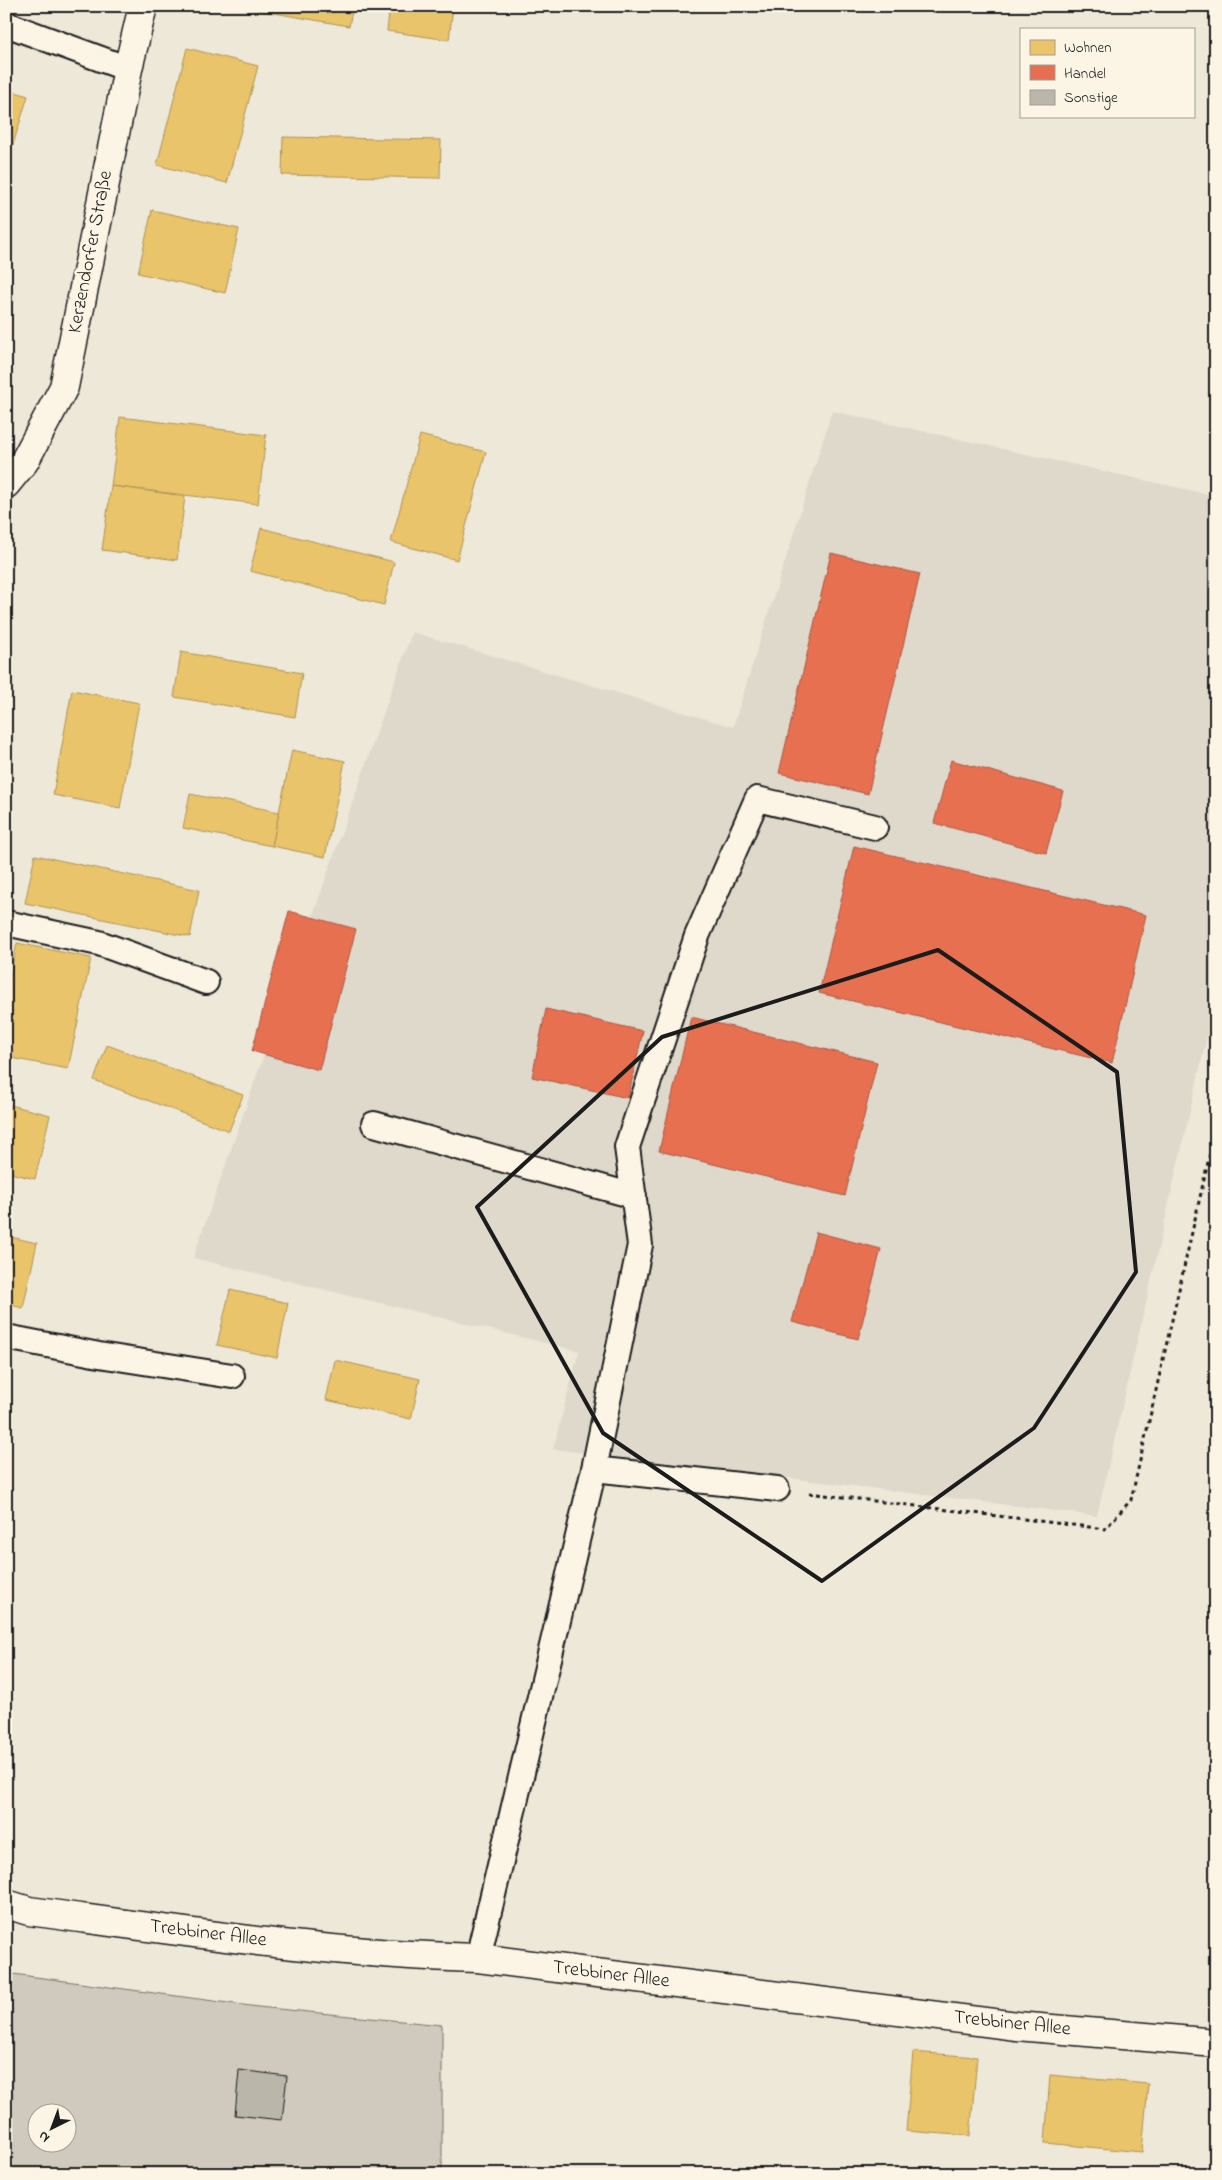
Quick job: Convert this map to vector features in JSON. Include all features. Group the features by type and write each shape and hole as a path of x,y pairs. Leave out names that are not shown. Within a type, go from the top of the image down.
{"street":[{"name":"Kerzendorfer Straße","path":"6,484 24,462 64,387 128,69 143,6"},
{"name":"Trebbiner Allee","path":"6,1904 29,1911 192,1934 400,1956 478,1958 1017,2026 1216,2043"}],"lane":[{"path":"6,24 128,69"},
{"path":"478,1958 594,1469 640,1245 627,1147 697,936 757,799 875,828"},
{"path":"6,923 99,942 206,982"},
{"path":"374,1124 634,1196"},
{"path":"6,1337 99,1355 232,1376"},
{"path":"594,1469 777,1490"}],"path":[{"path":"777,1490 1105,1529 1131,1500 1216,1127"}],"highlighted area":[{"path":"938,950 1117,1072 1136,1272 1034,1428 822,1581 603,1433 477,1207 662,1037"}],"shaded area":[{"path":"832,411 1216,496 1216,998 1097,1516 553,1449 579,1351 193,1258 412,632 733,727"},
{"path":"6,1973 258,2007 442,2025 442,2174 6,2174"}],"building: Wohnen":[{"path":"252,6 353,6 349,26 251,9"},
{"path":"390,6 453,6 449,40 387,31"},
{"path":"187,48 258,66 227,183 157,165"},
{"path":"6,89 28,96 6,167"},
{"path":"283,137 441,140 440,178 282,175"},
{"path":"152,210 239,229 225,293 138,273"},
{"path":"120,417 266,435 258,504 111,486"},
{"path":"420,435 486,452 457,560 391,542"},
{"path":"111,486 185,496 177,560 102,550"},
{"path":"261,528 394,562 384,605 250,571"},
{"path":"181,652 302,673 295,717 174,697"},
{"path":"72,690 139,703 120,808 53,795"},
{"path":"292,750 345,761 325,857 272,846"},
{"path":"190,794 279,812 272,846 183,828"},
{"path":"35,855 199,890 190,937 25,903"},
{"path":"17,943 91,958 68,1069 6,1057 6,996"},
{"path":"107,1045 243,1095 229,1131 94,1080"},
{"path":"6,1104 50,1115 35,1179 6,1172"},
{"path":"6,1236 37,1243 23,1308 6,1304"},
{"path":"230,1290 288,1303 277,1358 217,1345"},
{"path":"335,1360 420,1379 411,1419 326,1400"},
{"path":"913,2052 977,2057 970,2136 906,2131"},
{"path":"1050,2075 1148,2084 1142,2152 1045,2143"}],"building: Handel":[{"path":"831,553 920,574 868,794 779,773"},
{"path":"951,760 1063,791 1046,853 934,823"},
{"path":"854,846 1146,915 1112,1063 819,993"},
{"path":"289,911 356,929 319,1070 252,1051"},
{"path":"546,1009 643,1031 628,1098 532,1077"},
{"path":"691,1017 877,1062 845,1196 659,1151"},
{"path":"816,1232 881,1249 858,1339 792,1322"}],"building: Sonstige":[{"path":"239,2070 287,2076 282,2120 235,2115"}]}
